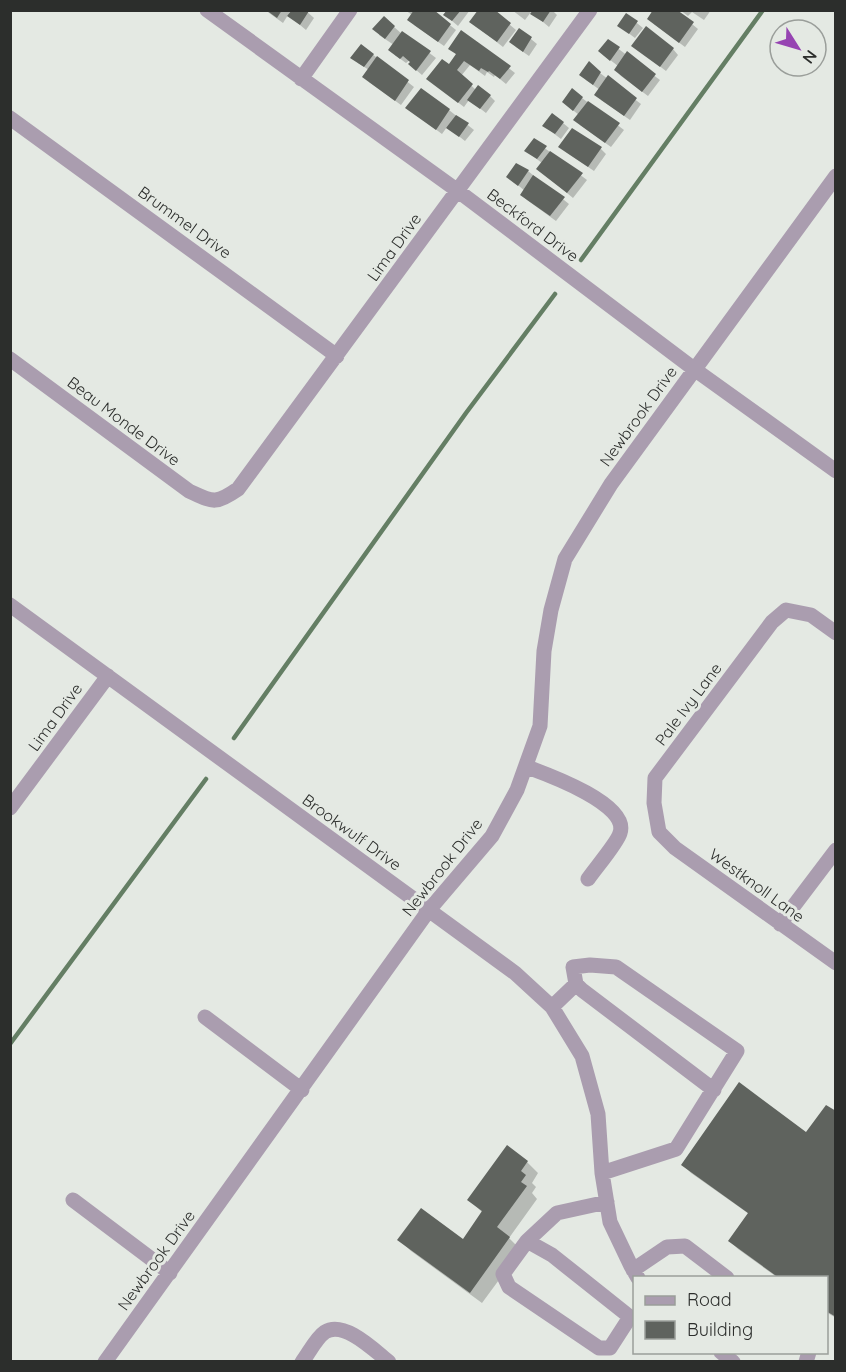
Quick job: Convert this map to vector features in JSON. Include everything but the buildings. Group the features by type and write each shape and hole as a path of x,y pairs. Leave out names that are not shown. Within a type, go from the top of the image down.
{"street":[{"name":"Beckford Drive","path":"207,10 458,191 694,369 836,471"},
{"path":"301,79 350,10"},
{"name":"Lima Drive","path":"222,501 238,489 590,10"},
{"name":"Brummel Drive","path":"10,118 337,356"},
{"name":"Newbrook Drive","path":"105,1362 429,910 492,836 510,806 527,767 540,726 544,651 555,593 566,559 611,484 836,176"},
{"name":"Beau Monde Drive","path":"10,358 189,491 207,499 222,501"},
{"name":"Brookwulf Drive","path":"10,605 515,973 552,1007 582,1056 598,1114 602,1173 610,1222 636,1274"},
{"name":"Pale Ivy Lane","path":"659,832 654,803 655,778 771,622 786,610 811,615 836,633"},
{"name":"Lima Drive","path":"10,808 108,676"},
{"path":"527,767 573,784 608,807 620,822 620,833 588,879"},
{"name":"Westknoll Lane","path":"659,832 675,848 836,963"},
{"path":"780,924 836,850"},
{"path":"602,1173 676,1149 714,1090 737,1051 616,967 590,964 573,967 576,984 582,990 714,1090"},
{"path":"552,1007 576,984"},
{"path":"205,1017 302,1090"},
{"path":"73,1200 170,1273"},
{"path":"527,1240 552,1255 632,1315 610,1348 599,1348 509,1287 503,1274 527,1240 556,1213 607,1202"},
{"path":"636,1274 667,1247 685,1246 724,1276"},
{"path":"302,1362 324,1333 334,1328 346,1330 389,1362"}],"waterway":[{"path":"581,260 763,10"},
{"path":"234,738 466,413 555,294"},
{"path":"10,1044 206,779"}]}
